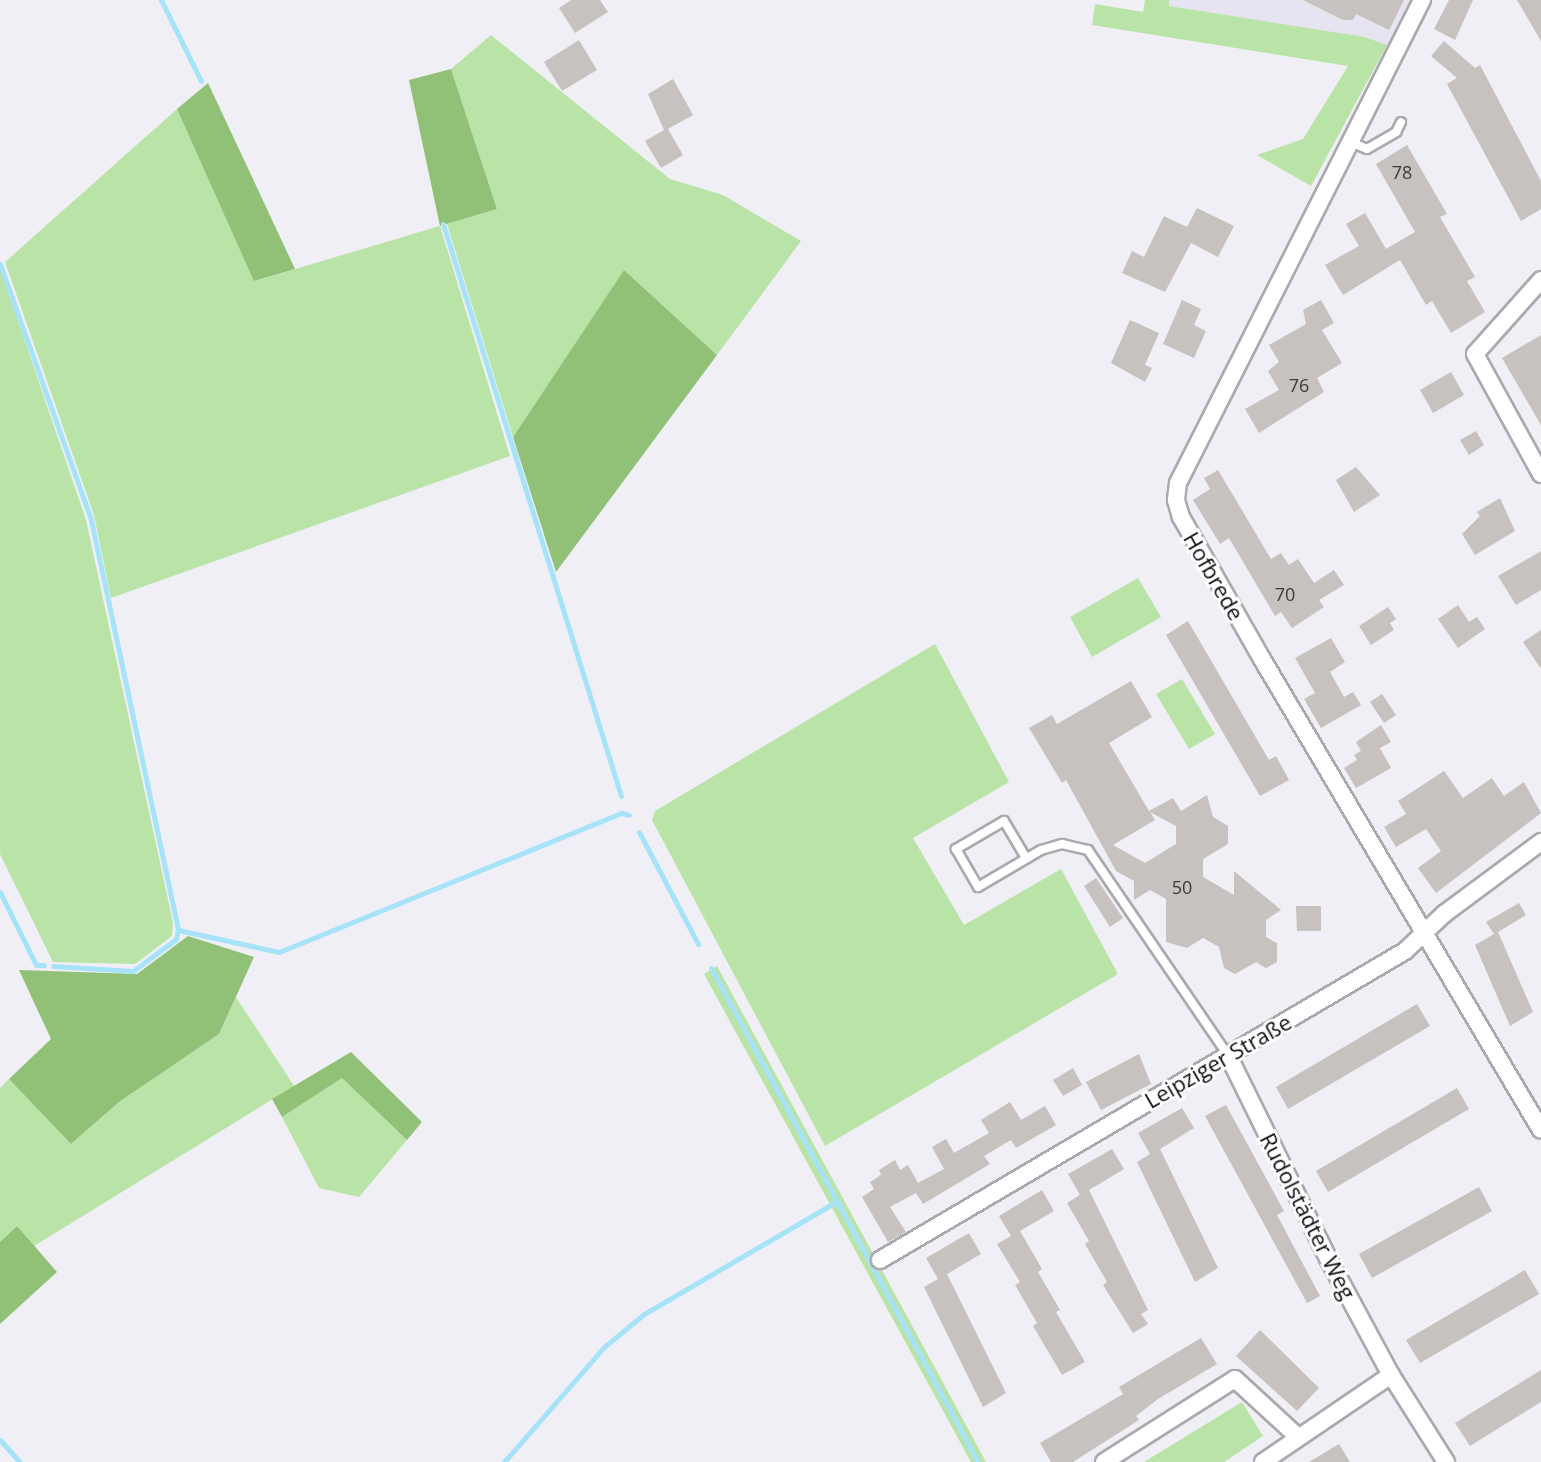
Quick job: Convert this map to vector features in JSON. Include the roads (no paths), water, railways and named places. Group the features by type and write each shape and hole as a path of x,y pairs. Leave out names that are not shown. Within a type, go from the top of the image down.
{"street":[{"name":"Hofbrede","path":"1422,0 1178,483 1176,500 1181,517 1422,933 1541,1130"},
{"path":"1541,280 1475,354 1541,474"},
{"name":"Leipziger Straße","path":"880,1260 1405,951 1422,933 1541,842"},
{"name":"Rudolstädter Weg","path":"1228,1055 1391,1375 1446,1462"},
{"path":"1263,1462 1391,1375"},
{"path":"1102,1461 1235,1379 1297,1436"}],"lane":[{"path":"1349,142 1367,149 1396,132 1401,122"},
{"path":"1026,858 1004,821 956,849 978,887 1026,858 1062,844 1088,850 1228,1055"}],"waterway":[{"path":"161,0 201,81"},
{"path":"443,224 621,796"},
{"path":"0,264 91,520 178,930 176,939 133,971 53,966"},
{"path":"178,930 279,952 622,813 629,815"},
{"path":"639,832 698,944"},
{"path":"0,892 36,965 44,965"},
{"path":"711,968 978,1462"},
{"path":"504,1462 604,1347 644,1314 837,1201"},
{"path":"0,1440 20,1462"}]}
